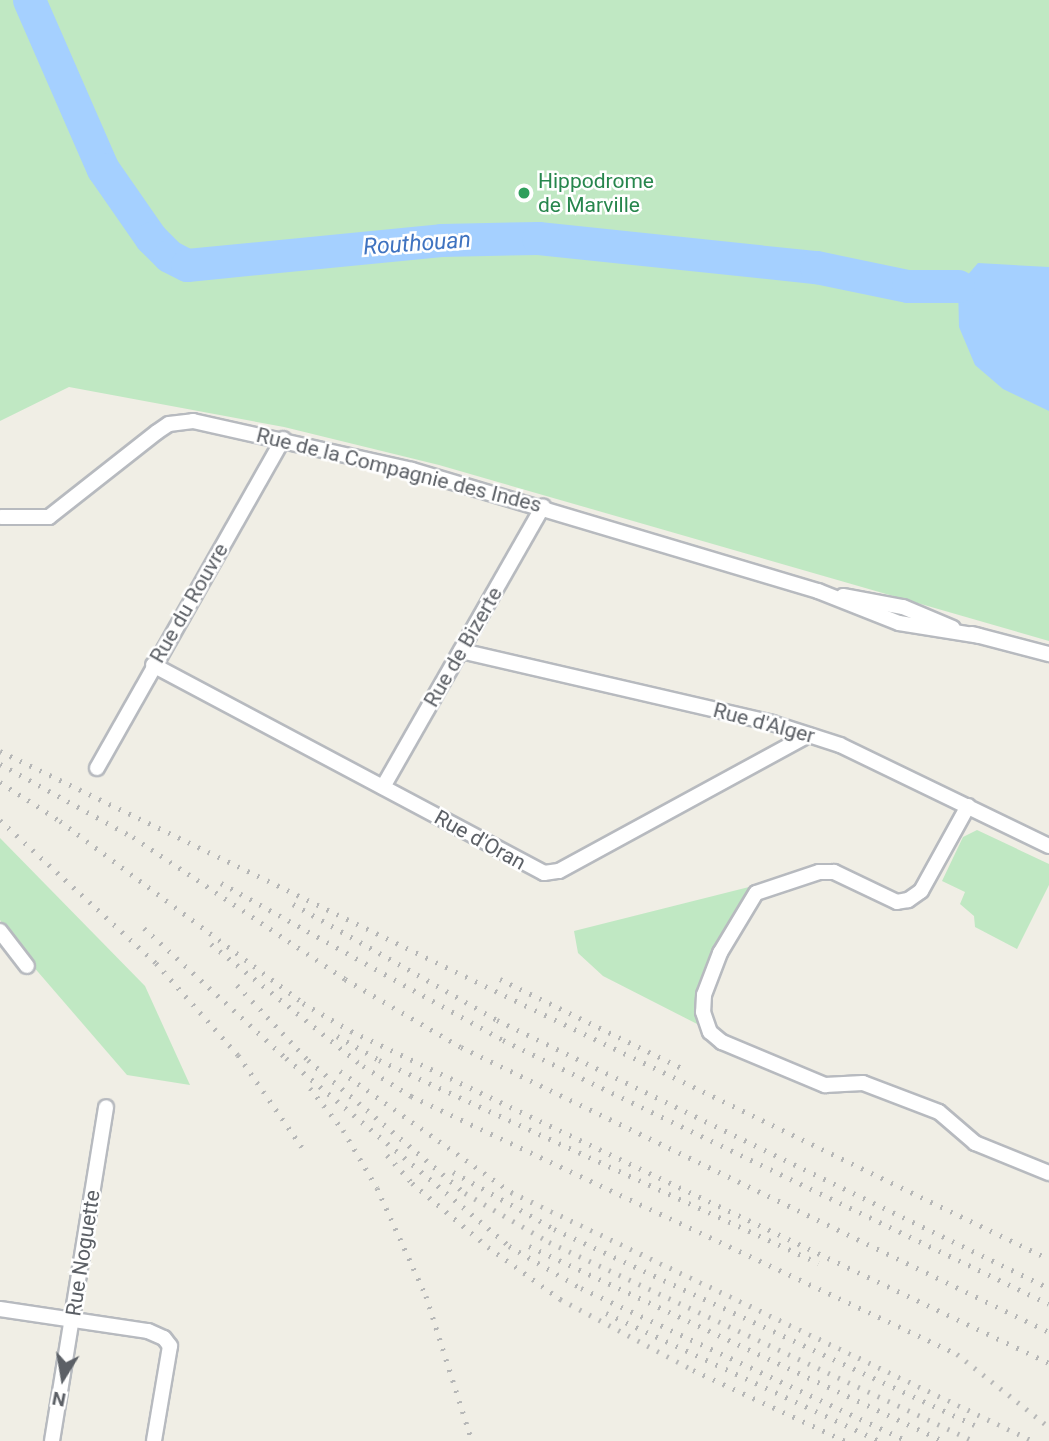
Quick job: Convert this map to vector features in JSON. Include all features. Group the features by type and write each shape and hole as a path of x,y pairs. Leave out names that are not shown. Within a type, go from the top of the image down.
{"street":[{"name":"Rue de la Compagnie des Indes","path":"1,517 50,517 169,424 193,421 283,439 543,506 818,591 903,607 979,636 1049,654"},
{"name":"Rue du Rouvre","path":"97,768 283,439"},
{"name":"Rue de Bizerte","path":"383,787 543,506"},
{"path":"0,512 0,523"},
{"name":"Rue d'Alger","path":"461,651 808,735 869,757 1049,846"},
{"name":"Rue d'Oran","path":"153,665 529,868 559,871 808,735"},
{"path":"968,806 921,891 897,902 834,872 765,886 750,899 720,953 704,995 703,1012 710,1032 722,1042 825,1084 863,1083 939,1112 975,1143 1049,1173"},
{"path":"0,931 27,966"},
{"name":"Rue Noguette","path":"52,1441 106,1107"},
{"path":"0,1309 148,1331 170,1346 154,1441"}],"green space":[{"name":"Hippodrome de Marville","path":"0,0 1049,0 1049,641 439,465 284,427 69,387 0,421"},
{"path":"977,830 1049,864 1049,885 1017,949 975,927 974,916 960,904 965,892 942,881 963,837"},
{"path":"0,838 145,986 190,1085 127,1075 32,965 0,920"},
{"path":"749,887 695,992 703,1027 603,976 578,953 574,931"}],"water":[{"path":"978,263 1049,267 1049,411 1003,389 975,365 959,327 958,286"}],"waterway":[{"name":"Routhouan","path":"29,0 103,169 151,238 169,256 187,265 441,240 538,238 816,267 908,286 958,286"}],"railway":[{"path":"0,751 1049,1259"},
{"path":"0,764 133,837 345,979 461,1047 1049,1332"},
{"path":"0,782 60,821 303,1003 351,1031 1049,1363"},
{"path":"0,820 156,963 238,1055 302,1147"},
{"path":"221,883 503,1040 1049,1304"},
{"path":"293,904 497,1020 1049,1288"},
{"path":"144,928 286,1058 509,1246 581,1288 907,1441"},
{"path":"211,944 363,1066 411,1096 957,1354 1049,1427"},
{"path":"500,979 682,1068"},
{"path":"237,985 308,1060 465,1193 549,1242 974,1441"},
{"path":"337,1036 379,1060 818,1263"},
{"path":"340,1071 511,1192 1033,1441"},
{"path":"310,1088 343,1130 377,1188 426,1296 472,1441"},
{"path":"387,1155 412,1183 488,1247 560,1299 693,1370 845,1441"},
{"path":"453,1172 554,1229 975,1425"},
{"path":"529,1246 944,1441"},
{"path":"606,1313 879,1441"}],"place":[{"name":"Hippodrome de Marville","path":"524,193"}]}
